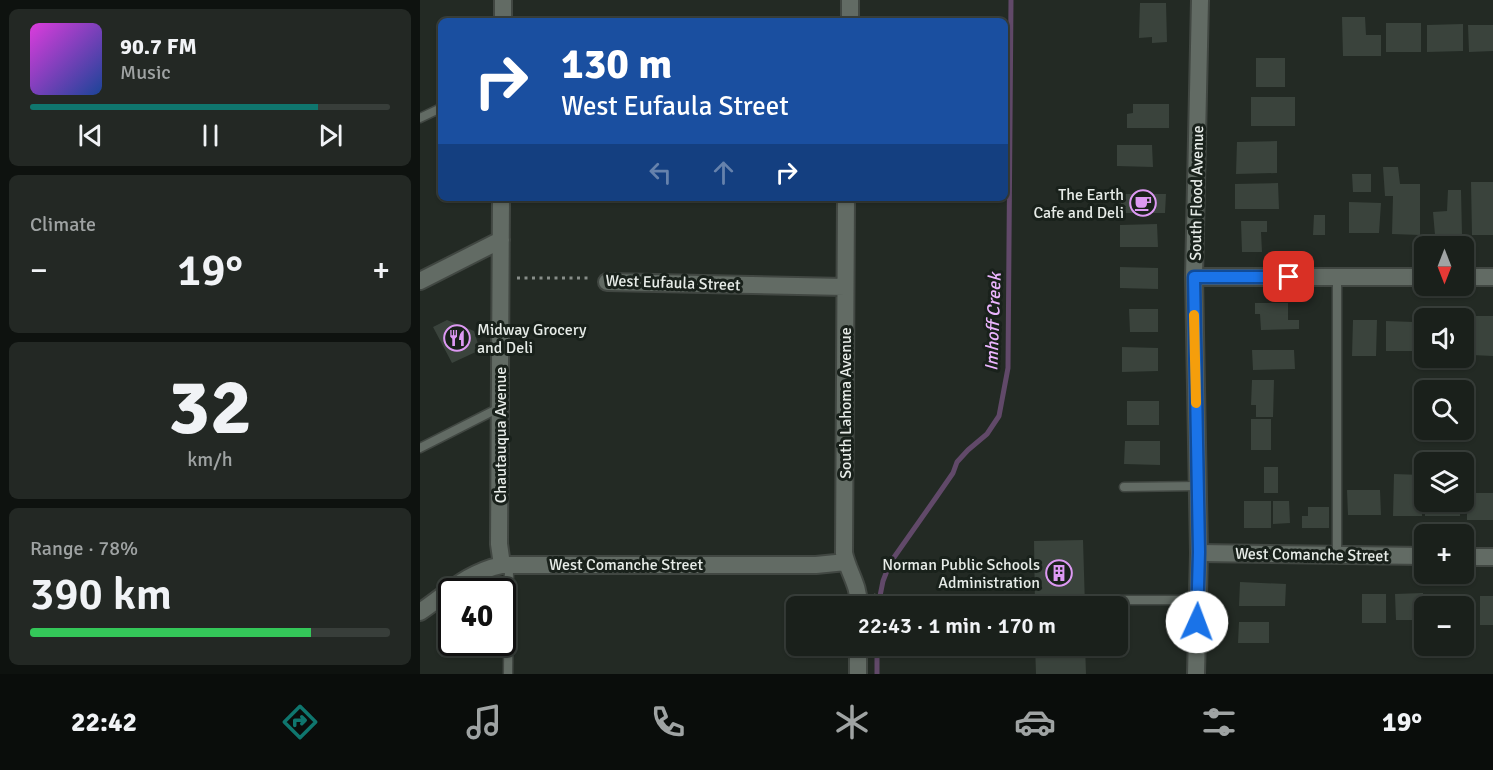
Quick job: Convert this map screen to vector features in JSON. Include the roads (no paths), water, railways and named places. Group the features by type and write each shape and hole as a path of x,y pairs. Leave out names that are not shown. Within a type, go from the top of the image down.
{"street":[{"path":"503,0 503,18"},
{"path":"850,0 850,18"},
{"name":"South Flood Avenue","path":"1196,674 1199,552 1194,277 1200,0"},
{"name":"Chautauqua Avenue","path":"501,201 499,544 505,564"},
{"name":"South Lahoma Avenue","path":"846,201 844,537 846,562 856,585 858,596"},
{"path":"420,280 501,240"},
{"path":"1194,277 1414,277"},
{"path":"1474,277 1493,277"},
{"name":"West Eufaula Street","path":"607,282 845,287"},
{"name":"West Comanche Street","path":"1199,552 1414,556"},
{"path":"1474,557 1493,557"},
{"name":"West Comanche Street","path":"420,612 471,575 485,568 505,564 816,565 846,562"},
{"path":"858,656 858,674"}],"lane":[{"path":"420,118 438,109"},
{"path":"1337,277 1337,555"},
{"path":"420,448 500,407"},
{"path":"1124,487 1198,486"},
{"path":"505,564 508,674"},
{"path":"1128,600 1197,600"}],"waterway":[{"name":"Imhoff Creek","path":"880,596 890,563 953,473 957,462 987,434 999,416 1008,368 1011,0"},
{"name":"Imhoff Creek","path":"877,656 877,674"}],"place":[{"name":"The Earth Cafe and Deli","path":"1143,203"},
{"name":"Midway Grocery and Deli","path":"457,338"},
{"name":"Norman Public Schools Administration","path":"1059,573"}]}
